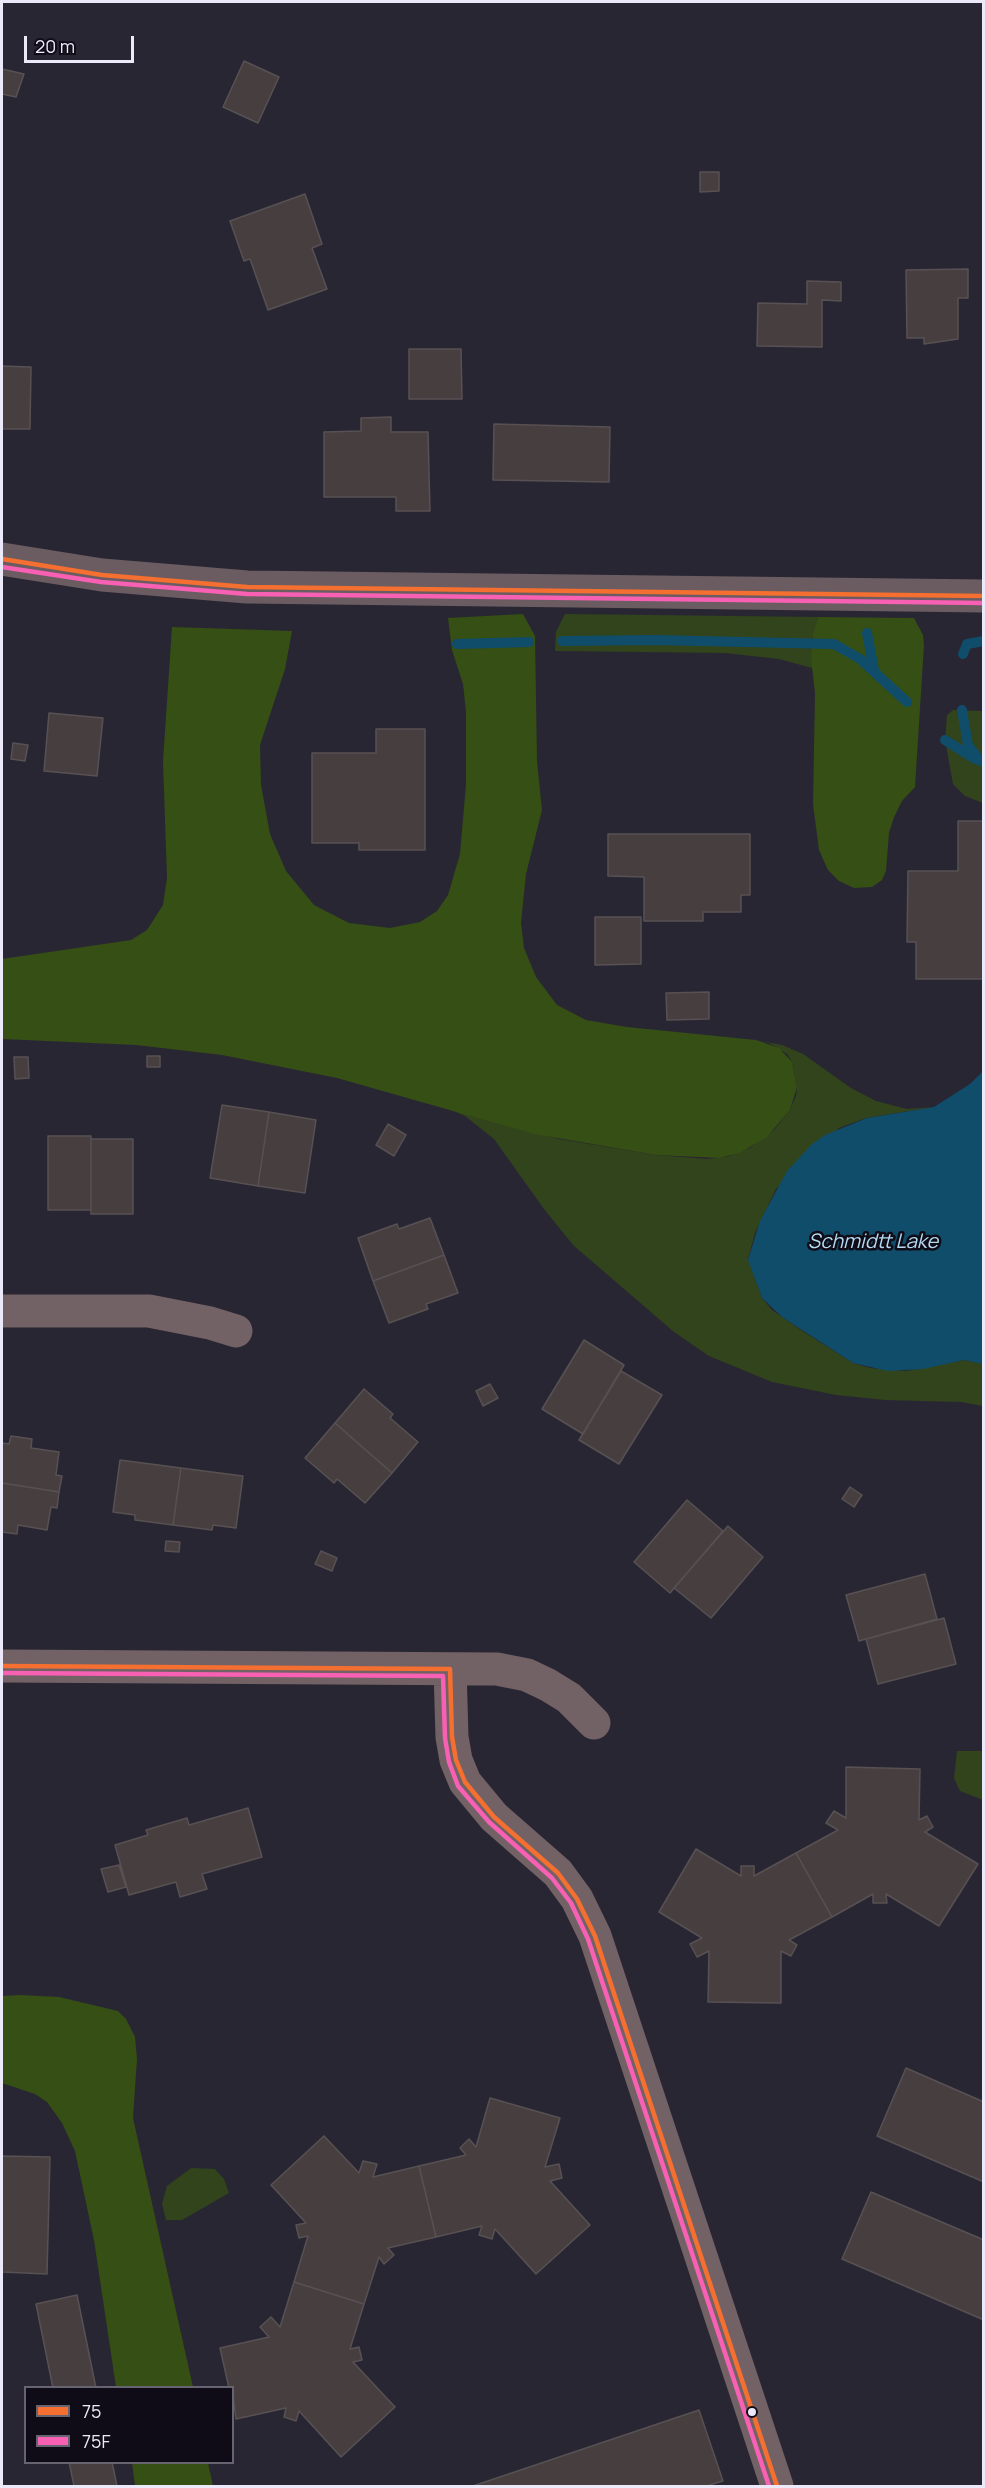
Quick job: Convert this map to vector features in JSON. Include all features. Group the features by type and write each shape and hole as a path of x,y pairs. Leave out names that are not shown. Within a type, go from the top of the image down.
{"street":[{"path":"2,559 102,575 247,586 984,596"},
{"path":"2,1311 149,1311 199,1320 236,1331"},
{"path":"2,1666 497,1669 527,1675 569,1698 594,1723"},
{"path":"450,1669 452,1737 456,1760 465,1782 494,1817 558,1873 577,1899 595,1936 777,2487"}],"green space":[{"path":"523,614 535,636 537,761 542,810 526,874 521,923 524,948 536,977 557,1005 586,1020 627,1027 756,1040 779,1048 792,1062 797,1087 790,1110 767,1137 740,1153 719,1158 656,1155 534,1134 337,1078 222,1055 136,1045 2,1039 2,959 131,940 147,930 163,905 167,878 163,761 172,627 292,631 285,669 260,745 261,785 270,834 286,871 314,905 349,923 390,928 420,922 437,911 448,895 460,854 466,784 466,712 463,684 452,650 448,618"},
{"path":"565,614 818,617 812,640 812,668 779,659 725,653 555,651 556,632"},
{"path":"818,617 914,618 923,635 915,787 902,801 894,817 889,833 886,871 882,880 872,887 854,888 839,881 828,870 819,850 813,804 815,693 811,658 813,634"},
{"path":"953,710 983,711 983,803 965,796 953,784 945,740 947,715"},
{"path":"756,1040 782,1045 803,1054 851,1088 876,1101 907,1109 934,1107 866,1118 839,1128 776,1189 755,1233 748,1259 762,1298 772,1310 853,1363 870,1368 906,1371 964,1360 983,1364 983,1406 961,1402 885,1400 836,1395 772,1382 709,1356 674,1332 573,1245 494,1139 465,1116 447,1108 559,1139 656,1155 708,1159 730,1156 750,1148 774,1130 790,1110 796,1096 797,1087 792,1062 787,1054 769,1043"},
{"path":"957,1751 983,1751 983,1800 960,1791 954,1778"},
{"path":"2,1996 59,1997 118,2011 126,2019 135,2037 137,2059 133,2118 193,2386 116,2386 94,2240 75,2151 62,2123 47,2102 35,2094 2,2083"},
{"path":"191,2168 215,2169 224,2179 229,2193 182,2220 166,2220 162,2204 167,2186"},
{"path":"132,2464 208,2464 213,2486 135,2486"}],"water":[{"name":"Schmidtt Lake","path":"983,1071 983,1364 964,1360 923,1369 888,1371 853,1363 782,1317 762,1298 748,1260 760,1221 787,1171 812,1144 825,1135 867,1118 934,1107 970,1084"}],"building":[{"path":"244,61 279,77 258,123 223,107"},
{"path":"2,69 24,74 16,97 2,94"},
{"path":"700,172 719,172 719,191 700,192"},
{"path":"305,194 322,244 312,248 327,289 268,310 250,259 244,261 230,221"},
{"path":"968,269 968,298 958,298 958,339 924,344 924,338 907,338 906,270"},
{"path":"807,281 841,282 841,301 822,300 822,347 757,346 758,303 807,304"},
{"path":"409,349 461,349 462,399 409,399"},
{"path":"2,366 31,367 30,429 2,429"},
{"path":"391,417 391,432 428,432 430,511 396,511 396,497 324,497 324,432 361,431 361,418"},
{"path":"494,424 610,427 609,482 493,480"},
{"path":"49,713 103,718 97,776 44,771"},
{"path":"376,729 425,729 425,850 359,850 359,843 312,843 312,753 376,753"},
{"path":"13,743 28,745 25,761 11,759"},
{"path":"958,821 984,821 983,979 916,979 916,942 907,942 908,871 958,871"},
{"path":"608,834 750,834 750,895 741,895 741,912 703,912 703,921 644,921 644,877 608,876"},
{"path":"595,917 641,917 641,964 595,965"},
{"path":"709,992 709,1019 667,1020 666,993"},
{"path":"147,1056 160,1056 160,1067 147,1067"},
{"path":"14,1057 28,1057 29,1078 15,1079"},
{"path":"222,1105 269,1112 258,1186 210,1178"},
{"path":"269,1112 316,1120 305,1193 258,1186"},
{"path":"388,1124 406,1135 394,1156 376,1145"},
{"path":"48,1136 91,1136 91,1210 48,1210"},
{"path":"91,1139 133,1139 133,1214 91,1214"},
{"path":"430,1218 444,1255 373,1281 358,1238 397,1224 399,1229"},
{"path":"444,1255 458,1293 426,1304 428,1309 389,1323 373,1281"},
{"path":"584,1340 624,1365 583,1434 542,1409"},
{"path":"621,1371 662,1395 619,1464 579,1440"},
{"path":"490,1384 498,1398 483,1406 476,1391"},
{"path":"364,1389 393,1414 390,1418 418,1442 392,1473 335,1423"},
{"path":"335,1423 392,1473 365,1503 337,1479 334,1483 305,1458"},
{"path":"11,1436 32,1439 31,1448 59,1452 56,1475 62,1476 59,1492 2,1483 2,1443 9,1444"},
{"path":"120,1460 181,1468 173,1525 135,1520 135,1515 113,1512"},
{"path":"181,1468 243,1476 236,1528 213,1525 212,1530 173,1525"},
{"path":"2,1483 59,1492 57,1508 51,1507 47,1530 18,1525 17,1534 2,1532"},
{"path":"850,1487 862,1495 854,1507 842,1499"},
{"path":"687,1500 723,1531 670,1593 634,1562"},
{"path":"728,1526 763,1557 711,1618 674,1588"},
{"path":"166,1541 180,1542 179,1552 165,1551"},
{"path":"321,1551 337,1558 332,1571 315,1564"},
{"path":"925,1574 937,1619 859,1641 846,1595"},
{"path":"944,1618 956,1664 878,1684 866,1639"},
{"path":"846,1767 920,1769 919,1820 927,1816 933,1827 925,1832 978,1864 939,1926 886,1894 887,1903 873,1903 873,1894 832,1917 796,1853 838,1830 826,1823 834,1811 846,1818"},
{"path":"248,1808 262,1857 202,1874 207,1889 180,1897 176,1882 129,1895 115,1845 148,1835 146,1830 187,1818 189,1825"},
{"path":"696,1849 741,1876 741,1866 754,1866 754,1876 796,1853 832,1917 789,1940 797,1945 791,1956 781,1951 781,2003 708,2002 709,1951 697,1957 690,1944 702,1938 659,1912"},
{"path":"119,1865 126,1887 108,1892 101,1869"},
{"path":"906,2068 984,2102 984,2182 877,2136"},
{"path":"490,2098 560,2118 545,2167 559,2164 562,2178 550,2181 590,2225 536,2274 495,2229 492,2239 479,2235 482,2226 436,2237 419,2166 466,2155 460,2148 469,2139 476,2147"},
{"path":"324,2136 359,2173 363,2161 377,2164 373,2177 419,2166 436,2237 388,2248 394,2255 384,2264 379,2257 364,2304 294,2282 308,2236 299,2238 296,2225 306,2223 271,2185"},
{"path":"2,2156 50,2157 47,2274 2,2272"},
{"path":"871,2192 984,2240 984,2320 842,2259"},
{"path":"294,2282 364,2304 350,2349 359,2347 362,2360 353,2362 395,2407 341,2457 299,2411 296,2421 284,2417 286,2408 236,2419 234,2386 229,2386 220,2348 269,2337 260,2327 271,2317 280,2327"},
{"path":"77,2295 96,2386 53,2386 36,2304"},
{"path":"699,2410 723,2481 706,2486 473,2486"},
{"path":"69,2464 112,2464 117,2486 74,2486"}],"waterway":[{"path":"867,633 874,670"},
{"path":"562,641 655,640 834,644 860,659 907,702"},
{"path":"963,654 967,644 984,641"},
{"path":"457,644 529,642"},
{"path":"962,710 968,745 980,761"},
{"path":"945,740 975,759"}],"transit line":[{"name":"75","path":"2,559 102,575 247,587 984,596"},
{"name":"75F","path":"2,567 101,582 247,594 984,603"},
{"name":"75","path":"2,1666 450,1669 452,1737 456,1760 465,1782 494,1817 558,1873 577,1899 595,1936 777,2486"},
{"name":"75F","path":"2,1673 443,1676 445,1738 449,1762 458,1786 489,1822 552,1878 571,1903 588,1939 769,2486"}]}
